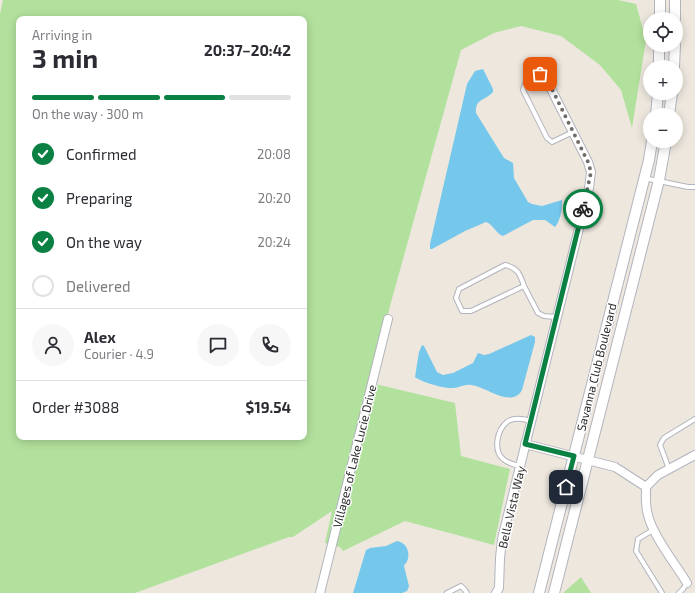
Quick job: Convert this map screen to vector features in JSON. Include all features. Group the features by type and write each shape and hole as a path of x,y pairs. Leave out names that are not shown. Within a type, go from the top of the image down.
{"street":[{"path":"660,0 660,12"},
{"path":"675,0 675,12"},
{"name":"Bella Vista Way","path":"496,593 499,588 502,539 589,188 591,172 546,77"},
{"name":"Savanna Club Boulevard","path":"539,593 650,148"},
{"name":"Savanna Club Boulevard","path":"554,593 659,180 665,148"},
{"name":"Villages of Lake Lucie Drive","path":"320,593 388,319"},
{"path":"525,444 615,467 646,487"},
{"path":"687,583 654,530 648,517 646,506 646,487 658,475 695,454"}],"lane":[{"path":"546,77 540,74 525,84 523,90 547,138 552,142 573,132"},
{"path":"644,178 688,187 695,187"},
{"path":"524,286 471,311 462,312 456,298 459,289 505,265 514,267 519,274 538,313 544,316 556,317"},
{"path":"520,466 510,464 502,458 497,449 498,438 501,429 507,422 515,419 531,421"},
{"path":"669,469 660,445 664,438 695,419"},
{"path":"654,530 638,539 636,551 662,593"},
{"path":"679,593 683,590 687,583"},
{"path":"446,593 461,586 467,593"}],"green space":[{"path":"3,0 618,0 636,4 643,29 644,52 632,128 621,90 600,65 561,36 521,26 494,33 461,50 390,306 371,383 455,403 461,456 510,469 494,545 405,521 343,551 340,547 325,543 332,511 293,537 289,537 135,593 0,593 0,14"},
{"path":"581,577 591,593 563,593"}],"water":[{"path":"483,69 493,92 479,102 476,108 476,113 504,158 513,163 514,178 528,202 542,206 562,200 560,218 555,227 545,220 533,220 503,236 486,222 430,249 467,84 475,71"},
{"path":"531,335 535,337 535,342 522,390 518,395 505,397 471,385 449,388 428,383 415,377 419,352 422,345 424,346 437,372 443,375 453,373 473,363 478,353 484,355 489,354"},
{"path":"397,541 404,544 408,552 408,559 404,566 409,586 407,591 402,593 353,593 366,550 386,546"}],"way so far":[{"path":"540,74 546,77 588,162 591,172 589,188 583,209"}],"route":[{"path":"566,487 574,456 525,444 583,209"}]}
